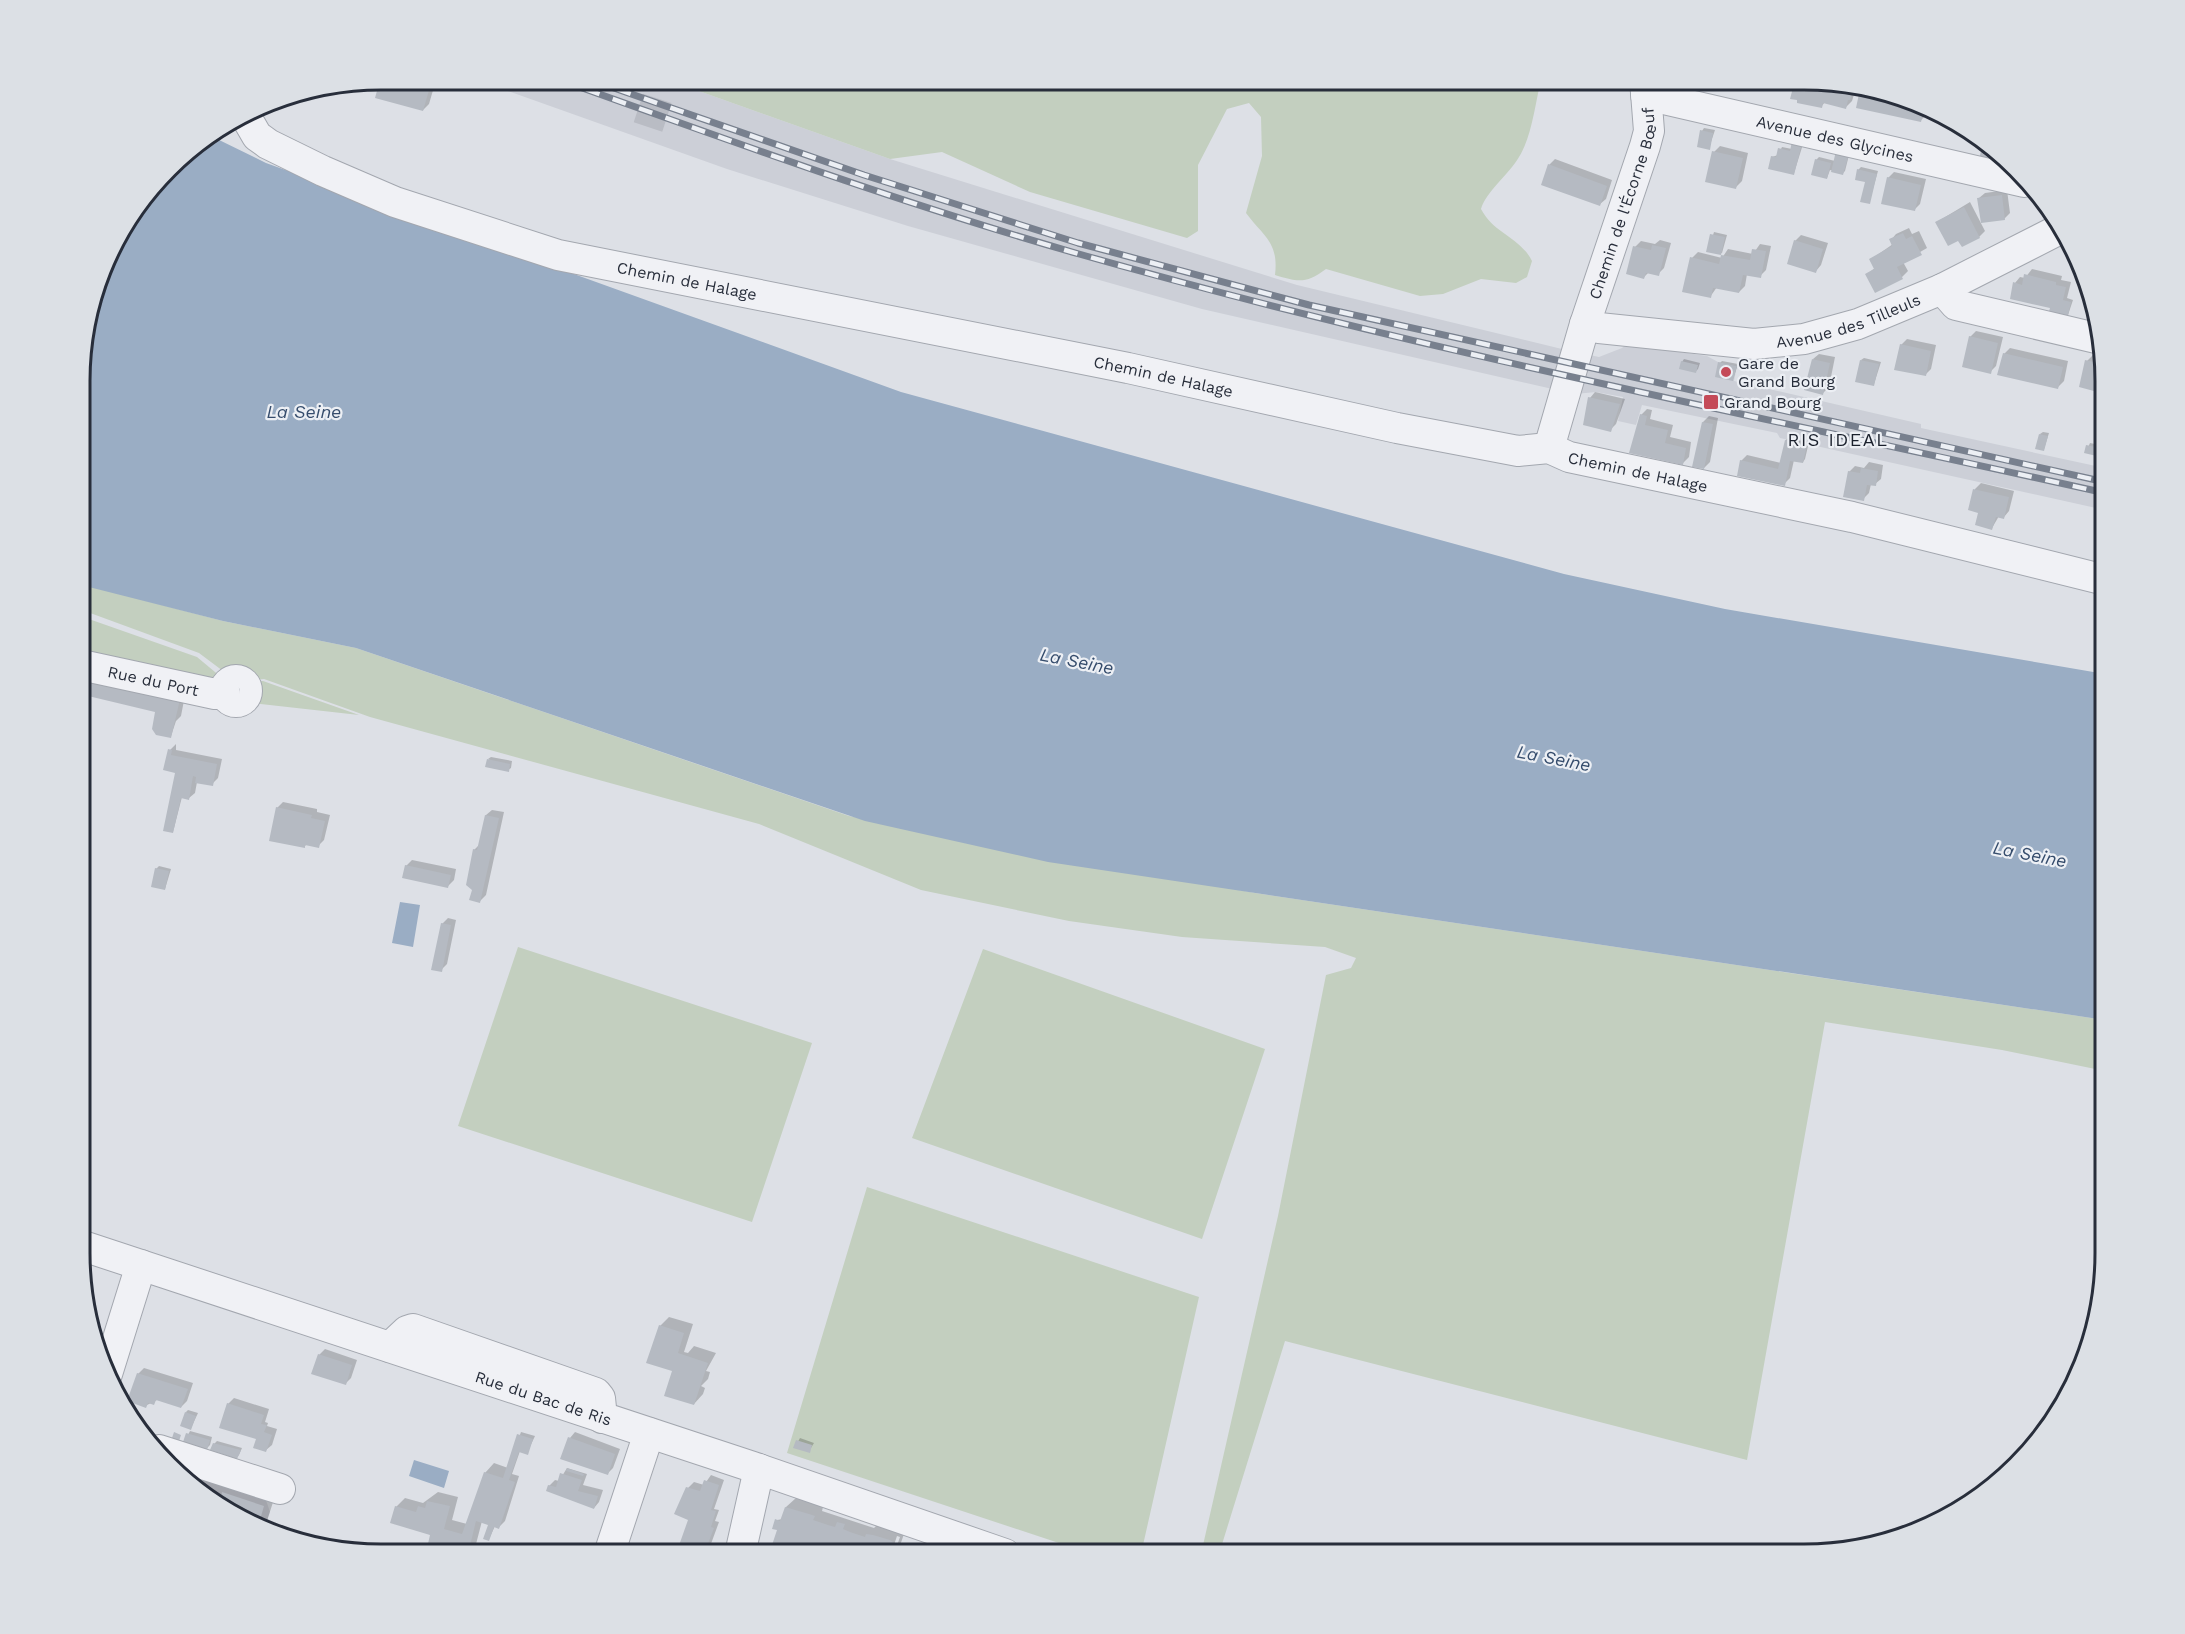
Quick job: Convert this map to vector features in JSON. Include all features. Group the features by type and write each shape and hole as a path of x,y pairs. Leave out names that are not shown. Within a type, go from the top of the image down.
{"street":[{"name":"Chemin de l'Écorne Bœuf","path":"1549,448 1585,324 1645,147 1649,131 1646,90"},
{"name":"Avenue des Glycines","path":"1654,90 2014,180"},
{"name":"Chemin de Halage","path":"249,122 257,136 268,144 323,171 395,202 558,255 1128,368 1397,428 1518,451 1549,448 1569,457 1852,517 2095,578"},
{"name":"Avenue des Tilleuls","path":"1585,324 1599,328 1754,344 1794,340 1858,324 1942,289 2054,231"},
{"path":"1942,289 1956,305 2092,337"},
{"name":"Rue du Port","path":"90,667 215,694 225,693"},
{"name":"Rue du Bac de Ris","path":"90,1248 759,1469 976,1544"},
{"path":"111,1361 141,1265"},
{"path":"612,1544 649,1433"},
{"path":"170,1454 280,1489"},
{"path":"742,1544 759,1469"}],"shaded area":[{"path":"505,90 696,90 890,159 1297,285 1566,350 1557,390 1202,309 908,226 727,169"},
{"path":"1627,344 1707,356 1718,362 1737,366 1734,381 1921,424 1921,428 2095,466 2095,508 1780,438 1777,433 1642,405 1636,425 1618,421 1623,397 1596,392 1575,394 1585,354 1599,357"},
{"path":"186,1469 264,1494 270,1512 267,1521 252,1514 219,1495"}],"green space":[{"path":"696,90 1539,90 1530,130 1523,149 1481,209 1493,224 1527,253 1532,261 1527,277 1516,283 1481,279 1443,294 1420,296 1326,269 1313,277 1302,280 1275,275 1276,264 1272,247 1246,213 1262,156 1261,117 1249,103 1227,109 1198,165 1198,231 1187,238 1030,192 942,152 890,159"},
{"path":"90,586 223,621 356,648 849,816 1255,893 2095,1019 2095,1069 2002,1050 1825,1022 1747,1460 1285,1341 1222,1544 1203,1544 1278,1216 1326,975 1351,968 1356,958 1325,947 1182,937 1069,921 921,890 759,824 370,717 264,679 242,681 227,674 199,653 90,613"},
{"path":"90,619 197,657 221,677 209,688 90,661"},
{"path":"263,681 359,715 252,703 247,699 250,688 247,682"},
{"path":"518,947 812,1043 752,1222 458,1126"},
{"path":"983,949 1265,1049 1202,1239 912,1138"},
{"path":"867,1187 1199,1297 1143,1544 1062,1544 787,1453"}],"water":[{"name":"La Seine","path":"218,140 266,163 901,392 1564,574 1725,609 2095,672 2095,1019 1048,862 865,821 356,648 223,621 90,587 90,381 92,343 105,287 129,235 150,204 175,175"},
{"path":"400,902 420,905 413,947 392,943"},
{"path":"414,1460 449,1471 444,1488 409,1476"}],"building":[{"path":"377,90 429,90 423,111 375,98"},
{"path":"1792,90 1852,94 1846,109 1823,103 1822,108 1797,103 1797,100 1790,99"},
{"path":"1859,96 1898,105 1923,115 1921,122 1856,108"},
{"path":"1700,130 1713,133 1710,150 1697,147"},
{"path":"1792,141 1802,143 1794,175 1768,169 1771,156 1776,157 1778,148 1790,151"},
{"path":"1981,150 1992,159 1991,163 1979,160"},
{"path":"1712,151 1743,158 1736,189 1705,182"},
{"path":"1836,151 1849,154 1843,175 1831,172"},
{"path":"1815,159 1831,163 1827,179 1811,175"},
{"path":"1548,164 1607,186 1600,206 1541,185"},
{"path":"1857,169 1877,174 1870,204 1860,202 1865,182 1855,180"},
{"path":"1887,177 1921,185 1915,211 1881,204"},
{"path":"2002,195 2005,220 1981,223 1977,198"},
{"path":"1964,207 1980,238 1962,247 1958,241 1948,246 1935,222"},
{"path":"1903,233 1906,239 1912,236 1922,255 1897,267 1903,279 1875,293 1865,274 1874,269 1869,259 1892,246 1889,239"},
{"path":"1710,234 1725,237 1721,255 1706,252"},
{"path":"1794,240 1823,249 1816,273 1787,264"},
{"path":"1652,245 1666,248 1659,276 1646,273 1644,279 1626,274 1633,246 1651,250"},
{"path":"1752,249 1766,251 1761,278 1743,275 1739,293 1713,288 1711,298 1682,292 1690,257 1719,264 1721,255 1750,260"},
{"path":"2024,274 2056,282 2056,285 2066,287 2063,300 2071,302 2067,320 2048,315 2050,308 2010,299 2013,282 2022,285"},
{"path":"1969,336 1998,343 1991,374 1962,367"},
{"path":"1900,344 1931,351 1926,376 1894,370"},
{"path":"2003,353 2063,367 2058,389 1997,375"},
{"path":"1812,359 1830,363 1823,395 1804,390"},
{"path":"1860,360 1879,364 1874,386 1855,382"},
{"path":"2085,360 2094,362 2095,391 2079,387"},
{"path":"1681,361 1698,365 1696,373 1679,369"},
{"name":"Gare de Grand Bourg","path":"1718,362 1737,366 1733,381 1715,377"},
{"path":"1588,397 1620,404 1611,432 1583,425"},
{"path":"1640,414 1647,416 1645,425 1668,430 1665,443 1686,448 1683,465 1629,453"},
{"path":"1702,422 1713,424 1704,469 1692,467"},
{"path":"2039,434 2048,436 2044,451 2035,449"},
{"path":"1785,440 1807,445 1803,463 1790,461 1785,486 1737,476 1740,460 1778,469"},
{"path":"2086,445 2095,447 2095,456 2084,453"},
{"path":"1861,468 1878,471 1876,486 1867,485 1864,501 1843,497 1848,471 1860,473"},
{"path":"1973,489 2009,497 2004,519 1996,517 1992,530 1975,525 1978,513 1968,510"},
{"path":"90,674 181,695 171,738 156,735 152,729 155,712 90,696"},
{"path":"168,749 172,750 171,755 217,764 213,786 195,783 196,777 193,776 189,800 181,798 173,833 163,831 175,773 163,770"},
{"path":"487,759 510,764 509,772 485,767"},
{"path":"276,807 312,815 311,818 325,821 319,848 305,845 305,848 269,841"},
{"path":"485,815 499,818 480,903 469,900 472,890 466,885 473,849 477,850"},
{"path":"405,865 451,875 448,888 402,878"},
{"path":"155,868 169,871 165,890 151,887"},
{"path":"441,923 451,925 442,972 431,970"},
{"path":"659,1325 684,1333 678,1353 708,1363 694,1405 664,1396 672,1371 646,1363"},
{"path":"318,1354 352,1365 346,1385 311,1374"},
{"path":"137,1373 188,1389 181,1408 156,1400 154,1405 148,1403 146,1408 131,1403 128,1398"},
{"path":"227,1403 264,1415 261,1424 267,1425 264,1432 272,1435 266,1452 253,1448 256,1439 219,1428"},
{"path":"185,1412 196,1416 191,1430 180,1426"},
{"path":"174,1432 181,1435 179,1441 172,1438"},
{"path":"186,1433 210,1440 207,1450 183,1442"},
{"path":"517,1434 533,1439 528,1455 519,1452 509,1480 515,1482 499,1529 494,1527 489,1541 483,1539 488,1525 476,1521 470,1544 428,1544 430,1535 390,1523 395,1506 416,1512 418,1506 425,1508 427,1501 450,1506 444,1529 462,1534 484,1472 503,1478"},
{"path":"568,1437 615,1454 608,1475 560,1459"},
{"path":"796,1440 812,1445 810,1453 793,1448"},
{"path":"213,1443 241,1450 237,1459 210,1450"},
{"path":"567,1468 584,1474 583,1476 566,1471"},
{"path":"560,1473 582,1480 578,1491 598,1496 594,1509 546,1491 548,1485 556,1487"},
{"path":"704,1480 719,1485 711,1510 716,1511 711,1527 714,1528 708,1544 679,1544 688,1520 674,1514 686,1487 700,1491"},
{"path":"222,1492 264,1506 261,1518 221,1496"},
{"path":"785,1507 815,1516 813,1520 835,1527 837,1522 845,1524 843,1529 850,1532 865,1537 866,1534 873,1535 896,1544 772,1544 777,1530 772,1529 775,1519 780,1521"}],"tunnel":[{"path":"648,127 660,90"}],"railway":[{"path":"588,90 818,171 1013,235 1206,289 1462,352 2095,491"},
{"path":"620,90 864,175 1078,243 1309,305 2095,480"}],"place":[{"name":"Gare de Grand Bourg","path":"1726,372"},
{"name":"Grand Bourg","path":"1711,402"}],"district":[{"name":"RIS IDEAL","path":"1838,439"}]}
